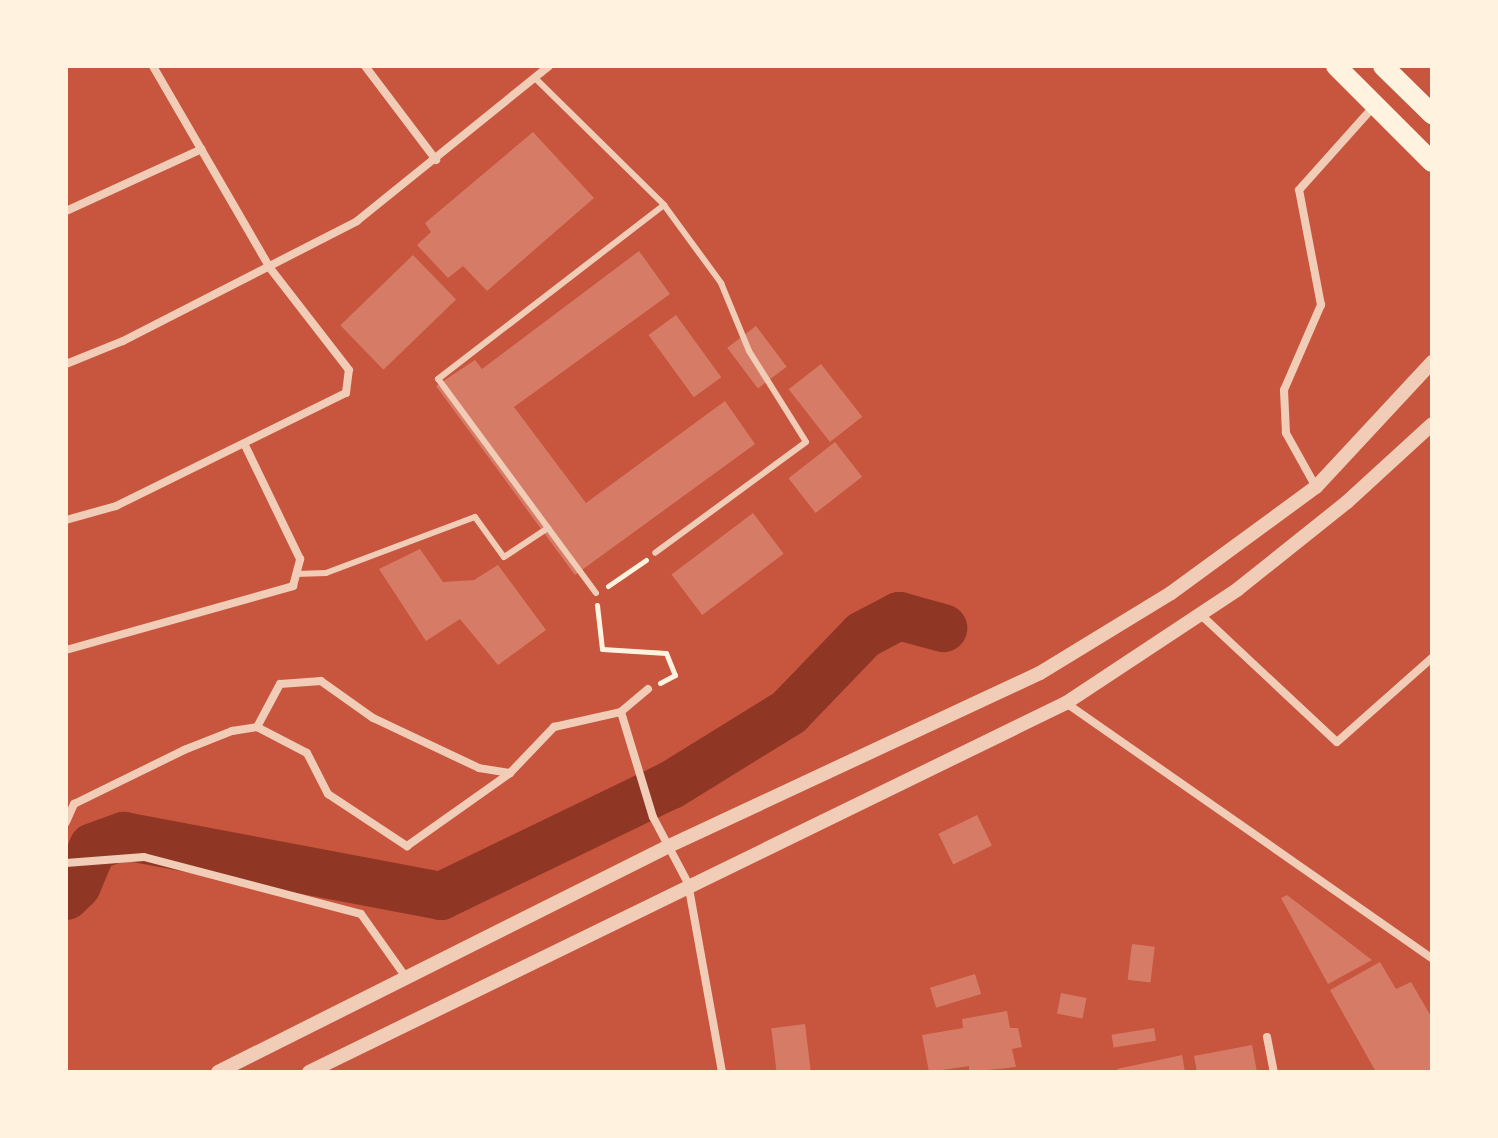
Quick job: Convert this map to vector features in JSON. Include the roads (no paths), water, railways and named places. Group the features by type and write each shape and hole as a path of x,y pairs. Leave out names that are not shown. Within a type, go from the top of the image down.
{"main road":[{"path":"1336,66 1432,162"},
{"path":"1383,66 1432,114"}],"street":[{"path":"66,520 116,506 346,393 349,370 270,268 153,66"},
{"path":"365,66 436,160"},
{"path":"66,364 270,268 357,221 549,66"},
{"path":"1316,487 1286,433 1284,390 1321,305 1299,190 1374,106"},
{"path":"66,211 202,149"},
{"path":"218,1072 669,846 1040,673 1171,593 1316,487 1432,362"},
{"path":"309,1072 688,883 1066,703 1200,614 1347,502 1432,424"},
{"path":"66,650 293,586 300,559 245,445"},
{"path":"1200,614 1337,742 1432,658"},
{"path":"257,727 280,684 321,681 373,718 479,768 510,773"},
{"path":"66,822 74,804 184,750 232,731 257,727 307,753 328,794 407,846 510,773 554,727 621,712 648,689"},
{"path":"1066,703 1432,958"},
{"path":"621,712 653,817 688,883 722,1072"},
{"path":"66,863 144,857 361,914 405,976"},
{"path":"1267,1037 1274,1072"}],"lane":[{"path":"536,79 664,205 721,283 749,351 806,442 655,553"},
{"path":"596,593 438,379 664,205"},
{"path":"296,574 326,573 475,517 504,557 548,528"}],"waterway":[{"path":"66,896 77,885 93,847 124,836 441,896 671,785 789,712 863,635 899,616 943,628"}]}
